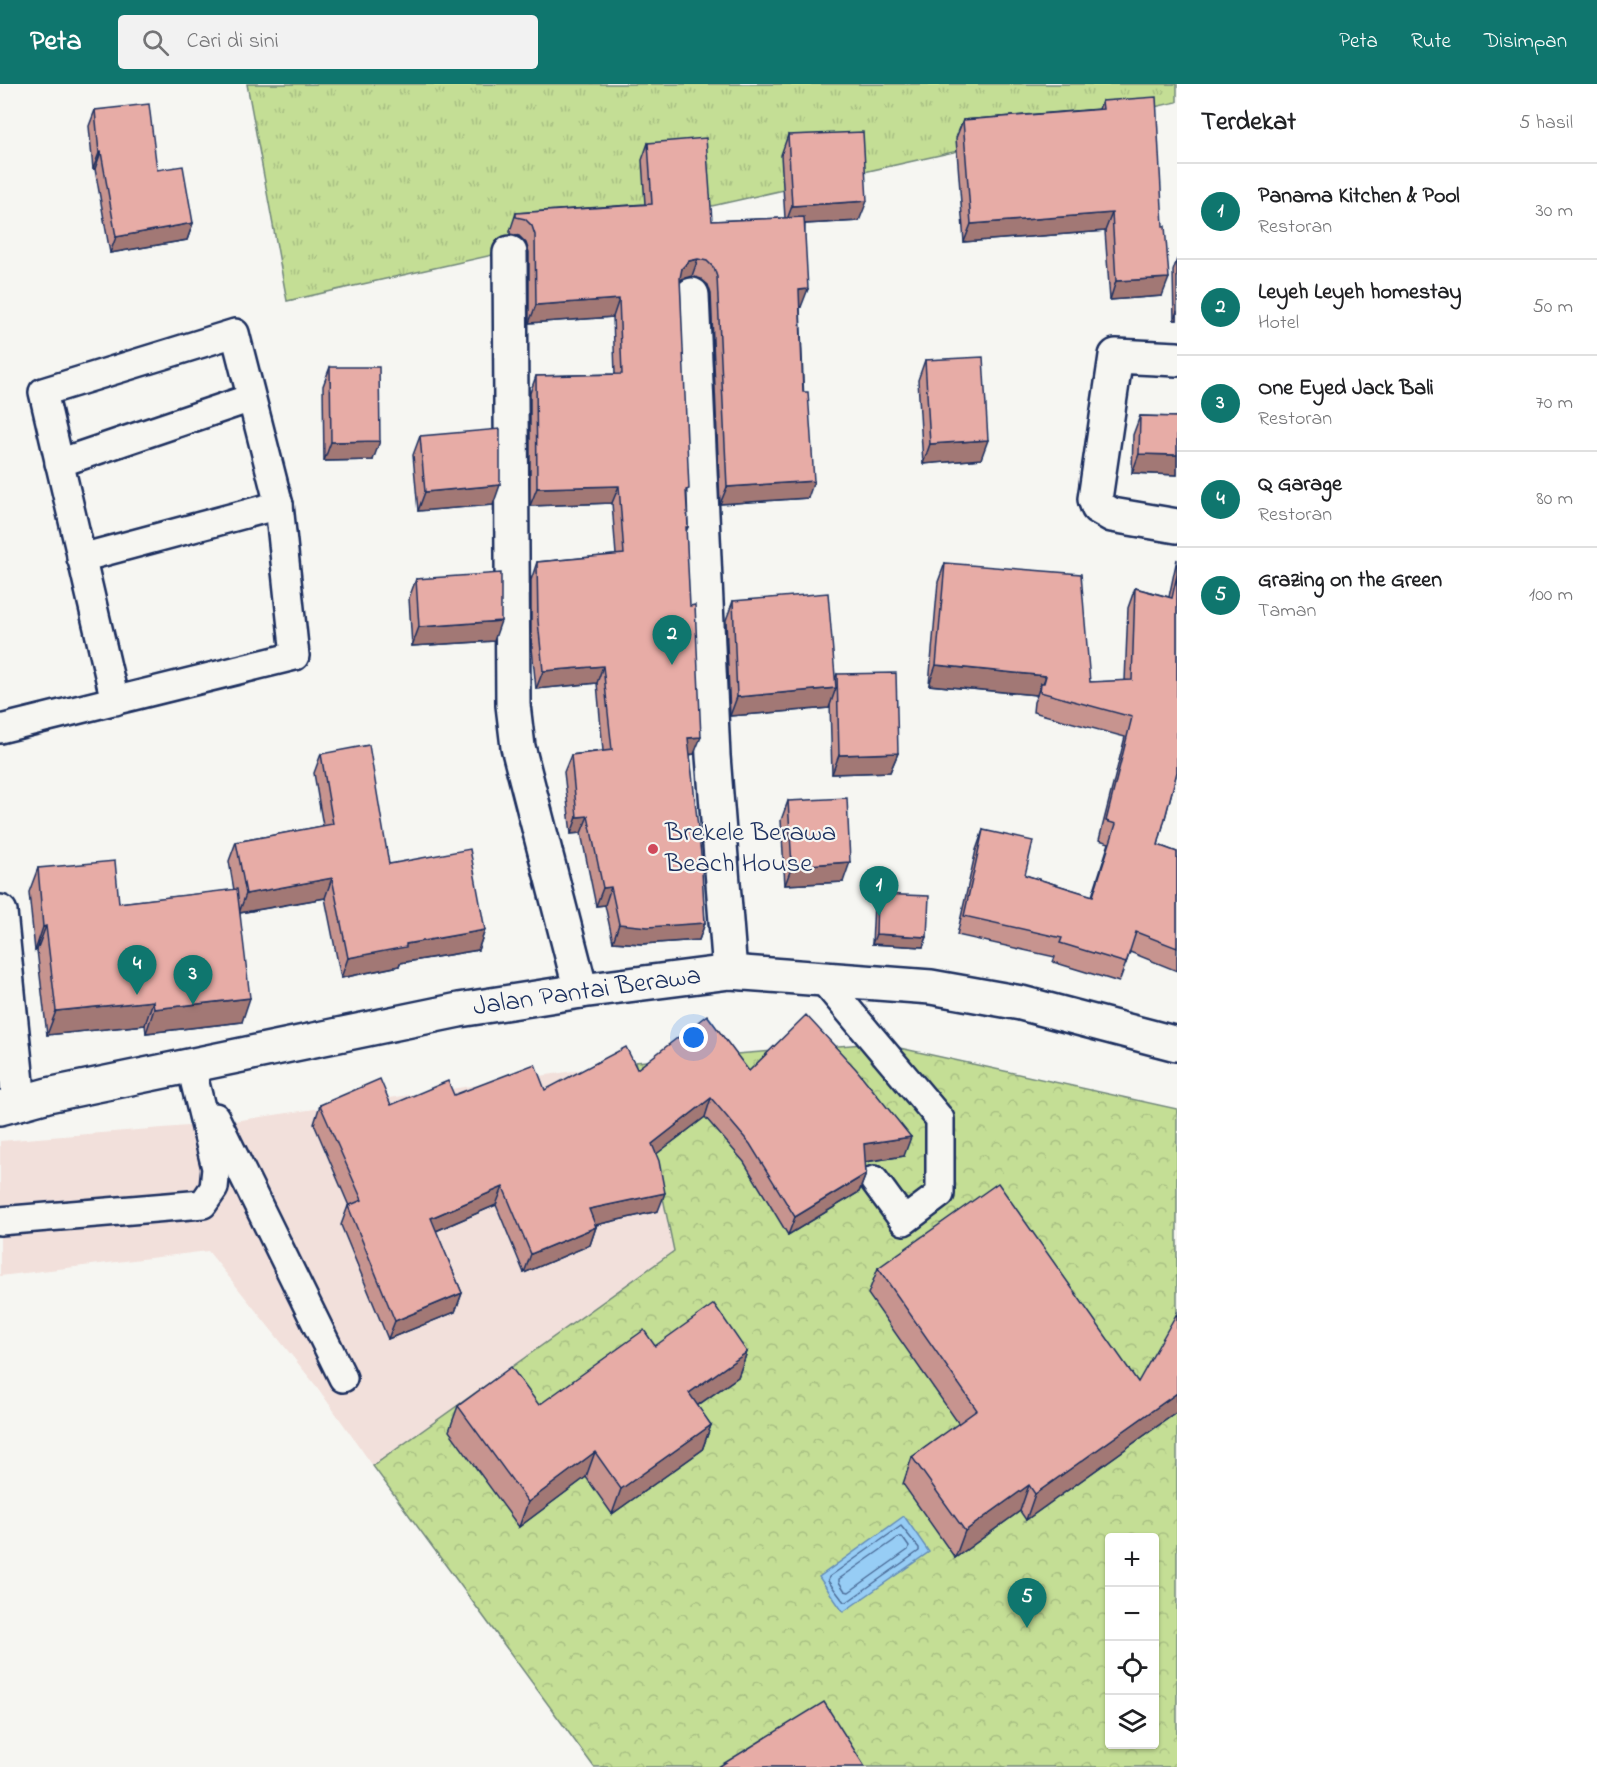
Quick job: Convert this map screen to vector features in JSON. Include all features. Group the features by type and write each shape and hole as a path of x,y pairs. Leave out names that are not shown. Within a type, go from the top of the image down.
{"street":[{"path":"510,253 513,705 518,747 581,991"},
{"path":"692,295 713,756 730,972"},
{"path":"1177,359 1116,356 1095,498 1098,507 1112,515 1177,526"},
{"path":"0,912 10,1106"},
{"name":"Jalan Pantai Berawa","path":"10,1106 48,1095 459,1010 581,991 730,972 931,987 1021,1003 1177,1044"}],"lane":[{"path":"0,729 115,701 295,656 279,505 235,333 43,392 115,701"},
{"path":"59,463 251,398"},
{"path":"81,558 279,505"},
{"path":"823,980 940,1119 940,1194 904,1221 874,1180"},
{"path":"0,1221 203,1204 214,1188 216,1168 191,1067"},
{"path":"191,1067 344,1378"}],"shaded area":[{"path":"635,1062 675,1251 373,1466 317,1387 208,1251 0,1276 0,1141 213,1124"}],"green space":[{"path":"247,84 1177,84 1177,102 287,301"},
{"path":"877,1043 1177,1109 1177,1767 594,1767 373,1466 674,1251 635,1062"}],"water":[{"path":"904,1516 929,1552 843,1612 819,1577"}],"building":[{"path":"1156,97 1163,226 1165,226 1169,278 1116,281 1112,213 971,224 963,120 1103,109 1102,101"},
{"path":"149,104 157,170 183,166 193,223 116,237 101,152 99,153 95,110"},
{"path":"863,132 867,201 792,206 788,135"},
{"path":"706,138 712,221 804,217 808,289 799,290 803,392 808,392 814,481 727,487 717,277 714,268 707,261 698,259 689,261 682,268 680,278 689,489 686,490 688,527 686,527 690,606 695,605 701,737 688,738 701,854 705,923 648,927 619,924 611,887 603,888 588,816 577,817 571,755 612,750 603,666 543,671 538,621 537,562 624,554 619,486 537,488 536,376 622,374 619,299 536,305 535,235 532,226 525,219 516,217 516,213 652,204 648,143"},
{"path":"983,357 988,440 930,444 925,360"},
{"path":"330,367 379,367 380,441 331,442"},
{"path":"1140,416 1177,417 1177,455 1139,454"},
{"path":"500,429 500,485 425,492 420,436"},
{"path":"945,563 1081,574 1090,682 1132,680 1135,588 1172,598 1177,575 1177,772 1158,845 1177,852 1177,948 1136,932 1126,963 1060,943 1062,938 964,916 983,830 1033,841 1025,875 1093,896 1116,824 1106,821 1132,717 1040,692 1041,683 1044,683 1046,676 936,665"},
{"path":"501,573 501,621 419,627 416,579"},
{"path":"828,593 836,688 737,697 733,601"},
{"path":"896,673 898,753 839,755 837,674"},
{"path":"369,745 389,864 470,849 485,930 406,944 406,947 348,958 332,878 246,894 236,842 333,824 321,754"},
{"path":"847,798 850,862 792,866 788,801"},
{"path":"115,861 119,903 237,889 250,998 154,1009 153,1001 56,1011 46,926 43,927 38,868"},
{"path":"877,894 929,896 927,937 876,934"},
{"path":"707,1015 749,1071 806,1015 856,1069 911,1137 864,1144 866,1174 795,1217 750,1144 711,1098 652,1144 659,1161 665,1193 589,1209 596,1227 531,1254 503,1187 431,1218 462,1293 395,1321 348,1206 362,1200 320,1105 380,1079 391,1105 448,1081 454,1095 535,1064 545,1090 626,1047 637,1069"},
{"path":"998,1183 1138,1382 1177,1313 1177,1393 1035,1494 1029,1485 965,1531 912,1457 977,1410 878,1268"},
{"path":"714,1304 747,1352 689,1393 711,1425 621,1489 595,1452 528,1502 458,1406 511,1367 539,1405 644,1330 655,1346"},
{"path":"824,1702 865,1767 718,1767"}],"place":[{"name":"Leyeh Leyeh homestay","path":"672,665"},
{"name":"Brekele Berawa Beach House","path":"653,849"},
{"name":"Panama Kitchen & Pool","path":"879,916"},
{"name":"Q Garage","path":"137,995"},
{"name":"One Eyed Jack Bali","path":"193,1005"},
{"name":"Grazing on the Green","path":"1027,1628"}]}
